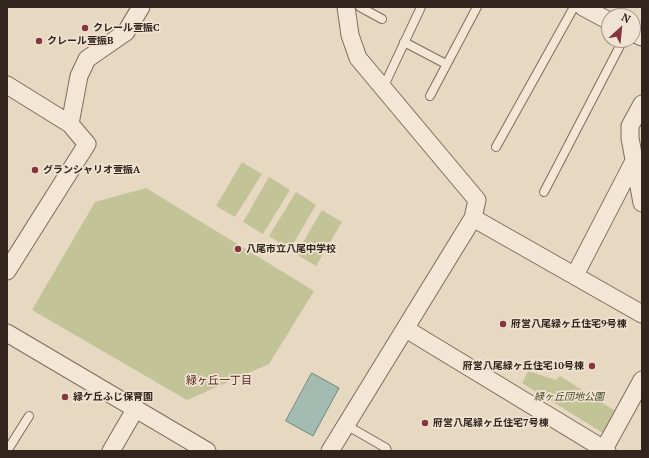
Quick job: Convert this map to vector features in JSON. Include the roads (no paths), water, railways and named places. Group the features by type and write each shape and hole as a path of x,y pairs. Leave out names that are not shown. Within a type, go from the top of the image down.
{"street":[{"path":"70,124 79,76 87,59 126,32 141,7"},
{"path":"330,451 473,218 477,200 358,58 350,35 346,7"},
{"path":"583,7 601,17"},
{"path":"7,85 70,124 87,144 8,268"},
{"path":"642,104 630,126 636,141 634,161 642,203"},
{"path":"574,276 634,161"},
{"path":"473,218 574,276 640,307"},
{"path":"406,329 605,450 642,380"},
{"path":"7,332 207,451"},
{"path":"111,451 136,408"}],"lane":[{"path":"360,7 382,19"},
{"path":"383,88 421,7"},
{"path":"430,96 477,7"},
{"path":"496,147 574,7"},
{"path":"404,42 446,64"},
{"path":"544,192 619,48"},
{"path":"7,451 29,416"},
{"path":"346,425 386,448 387,451"}],"place":[{"name":"クレール萱振C","path":"85,28"},
{"name":"クレール萱振B","path":"39,41"},
{"name":"グランシャリオ萱振A","path":"35,170"},
{"name":"八尾市立八尾中学校","path":"238,249"},
{"name":"府営八尾緑ヶ丘住宅9号棟","path":"503,324"},
{"name":"府営八尾緑ヶ丘住宅10号棟","path":"592,366"},
{"name":"緑ケ丘ふじ保育園","path":"65,397"},
{"name":"府営八尾緑ヶ丘住宅7号棟","path":"425,423"}],"district":[{"name":"緑ヶ丘一丁目","path":"219,381"}],"park label":[{"name":"緑ヶ丘団地公園","path":"569,397"}]}
